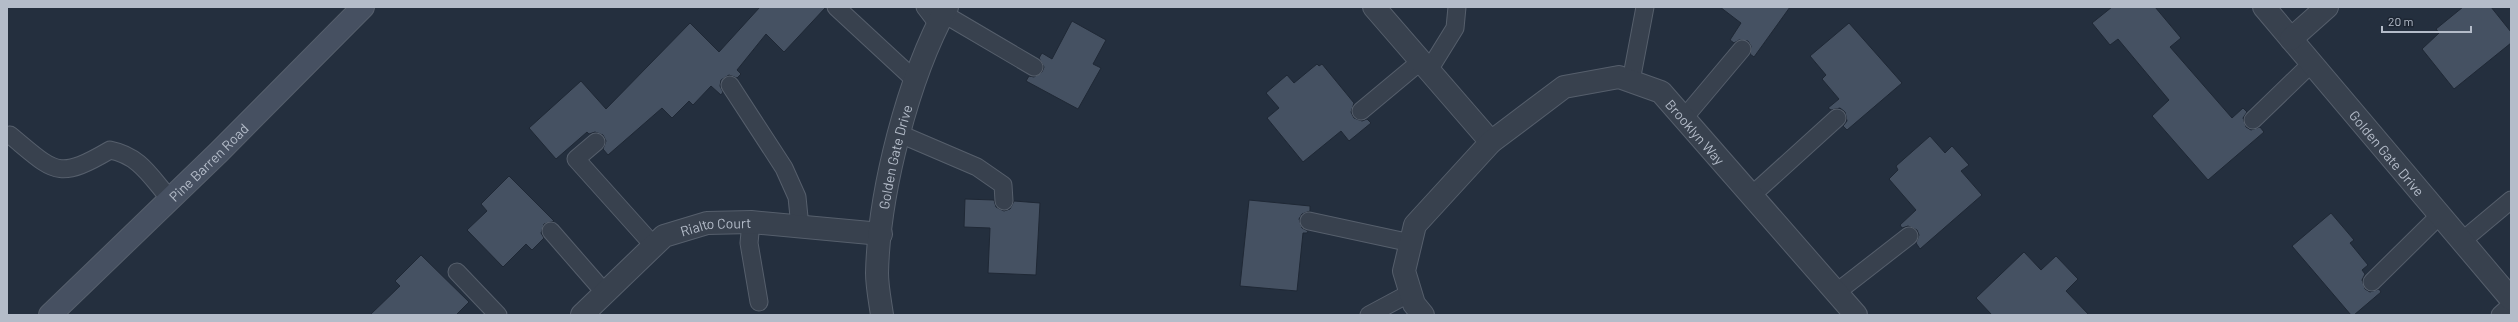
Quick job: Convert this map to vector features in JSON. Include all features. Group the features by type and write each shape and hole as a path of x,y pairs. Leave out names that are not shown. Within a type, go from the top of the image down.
{"main road":[{"name":"Pine Barren Road","path":"50,315 170,199 363,7"}],"street":[{"name":"Golden Gate Drive","path":"2264,7 2511,299"},
{"path":"2291,38 2327,7"},
{"path":"1379,9 1425,66 1491,142"},
{"name":"Golden Gate Drive","path":"882,315 877,273 888,176 938,13"},
{"name":"Brooklyn Way","path":"1423,315 1414,304 1404,271 1415,225 1491,142 1564,87 1619,77 1661,92 1752,194 1856,315"},
{"name":"Rialto Court","path":"582,315 664,236 707,224 751,222 881,234"}],"lane":[{"path":"836,7 916,81"},
{"path":"1361,112 1425,66 1455,28 1457,7"},
{"path":"1631,81 1646,7"},
{"path":"938,13 1034,67"},
{"path":"1684,118 1742,48"},
{"path":"2254,120 2312,63"},
{"path":"730,85 784,168 796,197 800,227"},
{"path":"1752,194 1837,118"},
{"path":"900,134 976,167 1003,185 1004,201"},
{"path":"10,135 41,160 59,170 82,166 110,150 127,153 139,163 170,199"},
{"path":"596,142 576,158 654,246"},
{"path":"2462,241 2511,200"},
{"path":"2372,282 2440,215"},
{"path":"1309,221 1410,243"},
{"path":"751,222 749,244 759,302"},
{"path":"551,231 605,294"},
{"path":"1837,292 1909,236"},
{"path":"457,272 498,315"},
{"path":"1369,315 1410,293"},
{"path":"2500,315 2511,305"}],"building":[{"path":"760,7 826,7 784,52 766,34 737,70 741,74 737,78 729,75 721,80 720,86 723,92 721,95 711,86 693,105 689,101 672,118 662,108 608,155 603,149 606,141 603,135 595,132 589,134 587,132 556,159 529,128 581,81 606,109 690,23 719,52"},
{"path":"1720,7 1790,7 1754,57 1750,54 1751,46 1748,41 1739,40 1734,43 1730,40 1741,23"},
{"path":"2112,7 2155,7 2181,38 2170,47 2232,118 2243,108 2247,112 2243,118 2246,127 2251,130 2260,127 2264,132 2208,180 2152,116 2169,100 2118,39 2110,45 2092,23"},
{"path":"2463,7 2491,7 2511,32 2511,43 2454,89 2422,49 2439,33 2436,29"},
{"path":"1072,21 1106,40 1093,64 1101,68 1078,109 1026,81 1029,76 1034,77 1042,72 1044,67 1039,58 1042,53 1052,59"},
{"path":"1849,23 1902,83 1847,130 1843,126 1847,121 1845,112 1840,108 1831,110 1828,108 1839,99 1822,79 1826,75 1810,56"},
{"path":"1317,64 1319,66 1322,64 1354,103 1351,112 1354,118 1362,121 1367,119 1371,123 1349,141 1341,131 1303,162 1267,118 1279,108 1266,93 1287,75 1294,83"},
{"path":"1930,136 1945,153 1952,146 1969,165 1961,171 1982,195 1920,249 1916,243 1919,235 1917,230 1908,226 1902,228 1900,225 1916,210 1889,179 1898,170 1896,166"},
{"path":"509,176 554,221 544,224 541,233 544,238 532,250 526,244 503,267 467,230 487,211 481,204"},
{"path":"965,199 994,200 996,207 1004,211 1010,209 1014,201 1040,203 1036,275 988,273 990,228 964,227"},
{"path":"1249,200 1310,206 1310,211 1302,214 1299,219 1302,228 1308,231 1307,233 1303,233 1297,291 1240,286"},
{"path":"2331,213 2354,240 2350,243 2368,265 2362,270 2365,274 2362,280 2365,289 2370,292 2379,289 2381,292 2354,315 2351,315 2292,246"},
{"path":"2024,252 2041,270 2056,256 2078,279 2066,291 2089,315 1992,315 1976,298"},
{"path":"421,255 469,302 456,315 370,315 400,286 395,281"}]}
